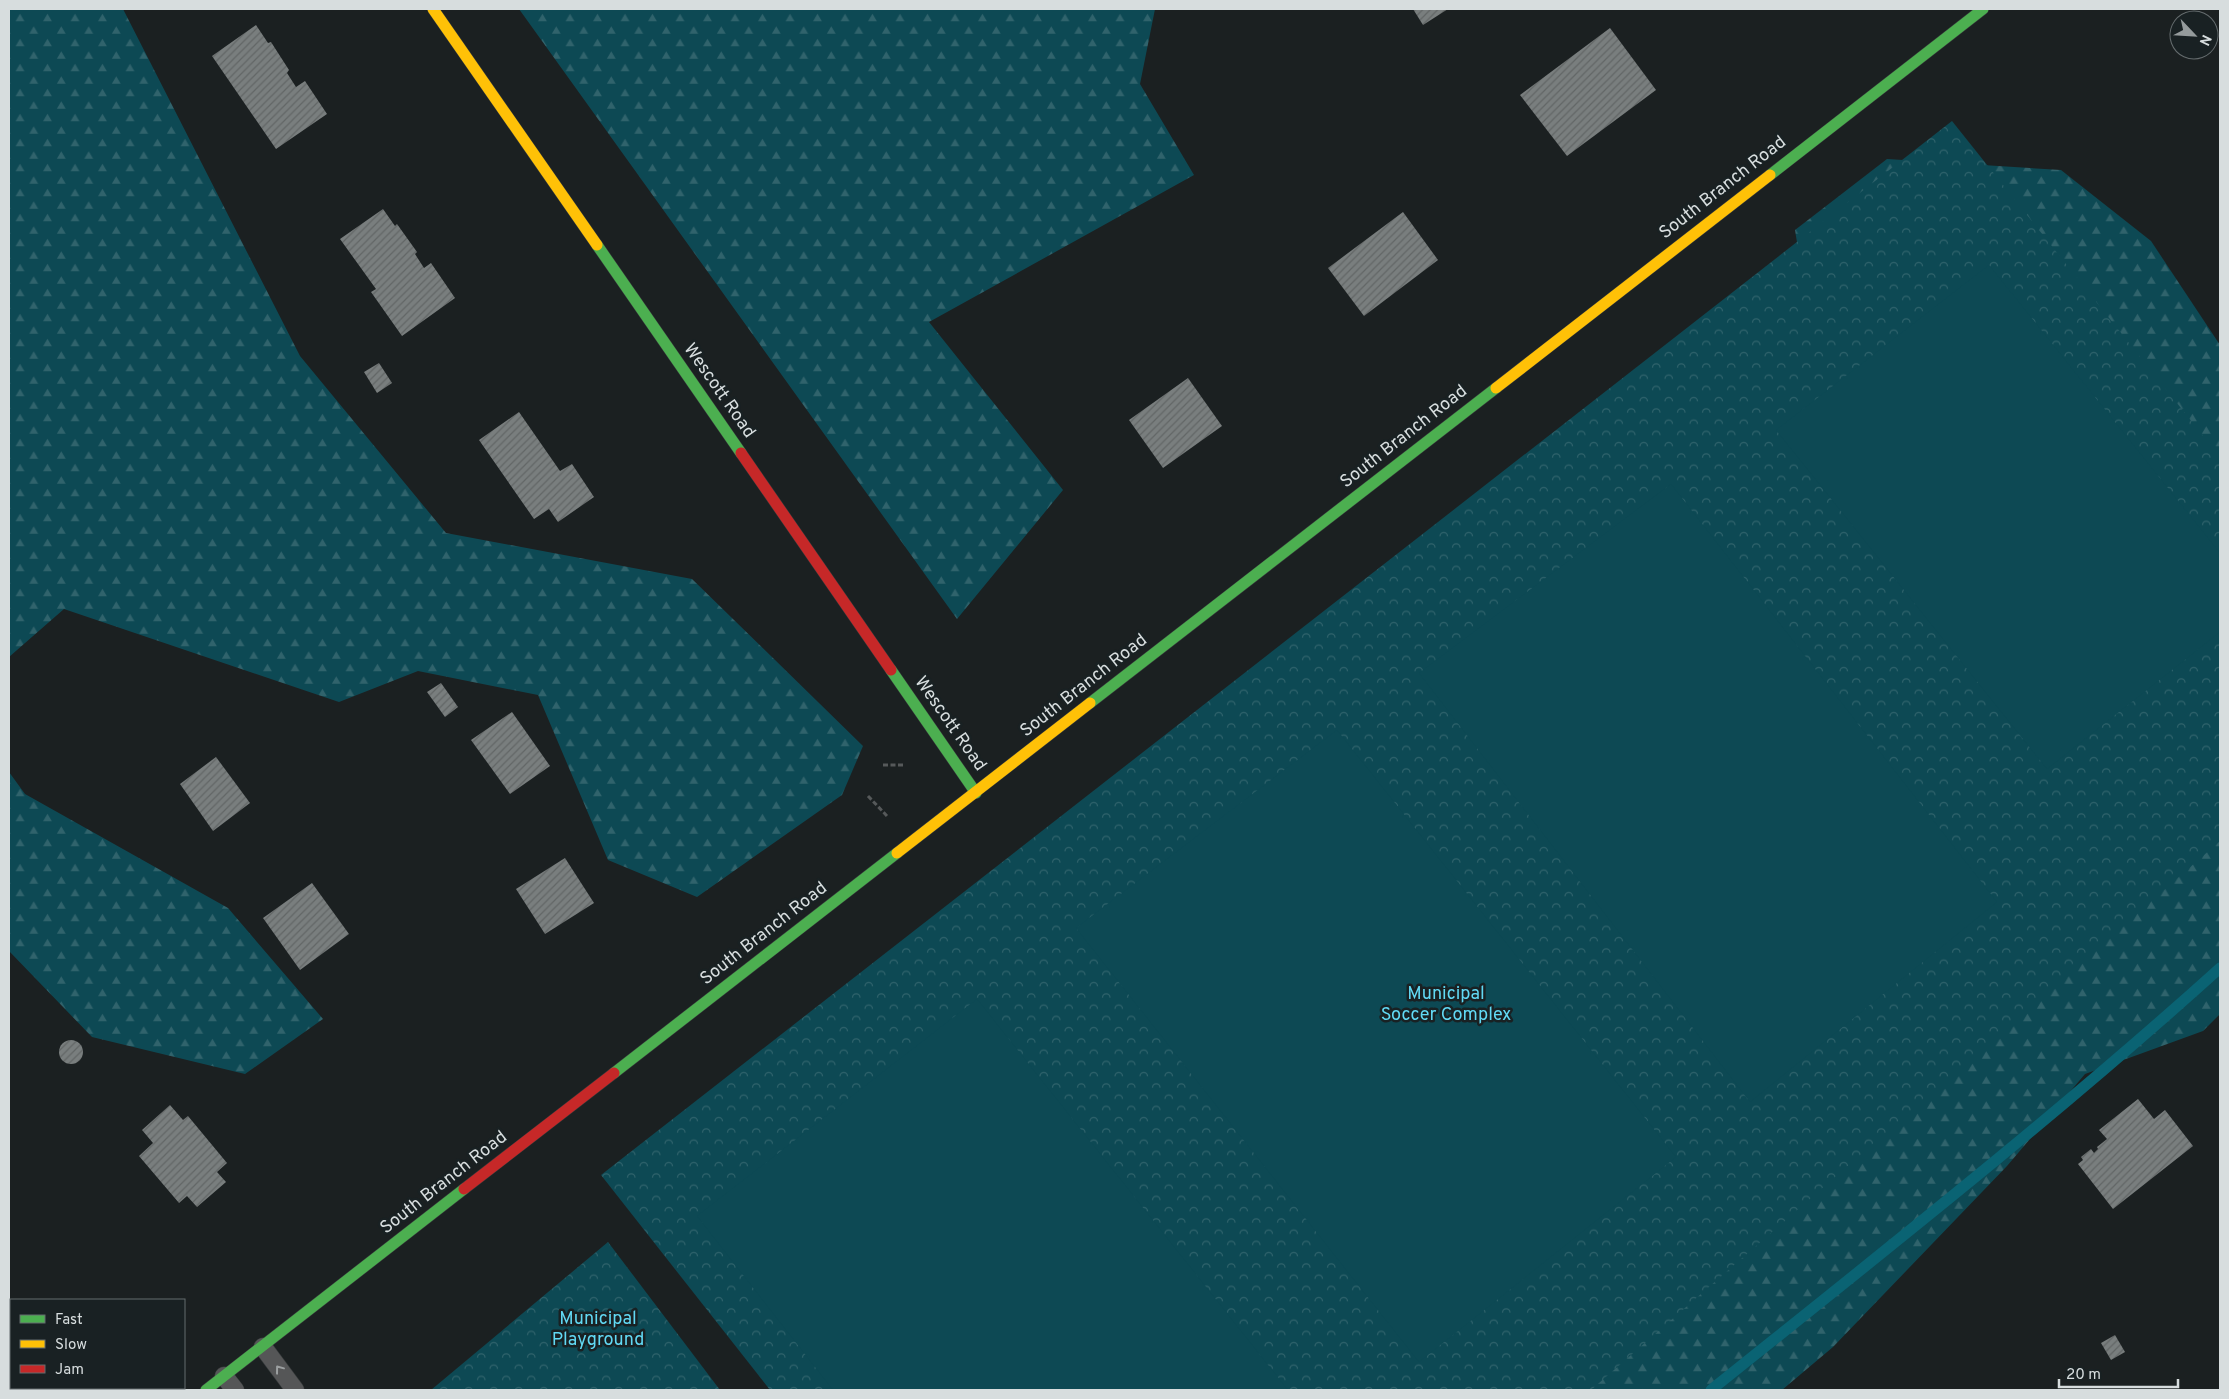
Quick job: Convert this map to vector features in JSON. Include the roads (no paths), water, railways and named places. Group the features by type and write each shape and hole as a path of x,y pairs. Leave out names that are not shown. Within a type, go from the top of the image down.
{"street":[{"name":"Wescott Road","path":"433,9 976,793"},
{"name":"South Branch Road","path":"206,1390 1984,9"}],"lane":[{"path":"263,1347 295,1390"},
{"path":"224,1376 236,1390"}],"waterway":[{"path":"1711,1390 2032,1130 2220,968"}],"park label":[{"name":"Municipal Soccer Complex","path":"1446,1004"},
{"name":"Municipal Playground","path":"598,1329"}]}
